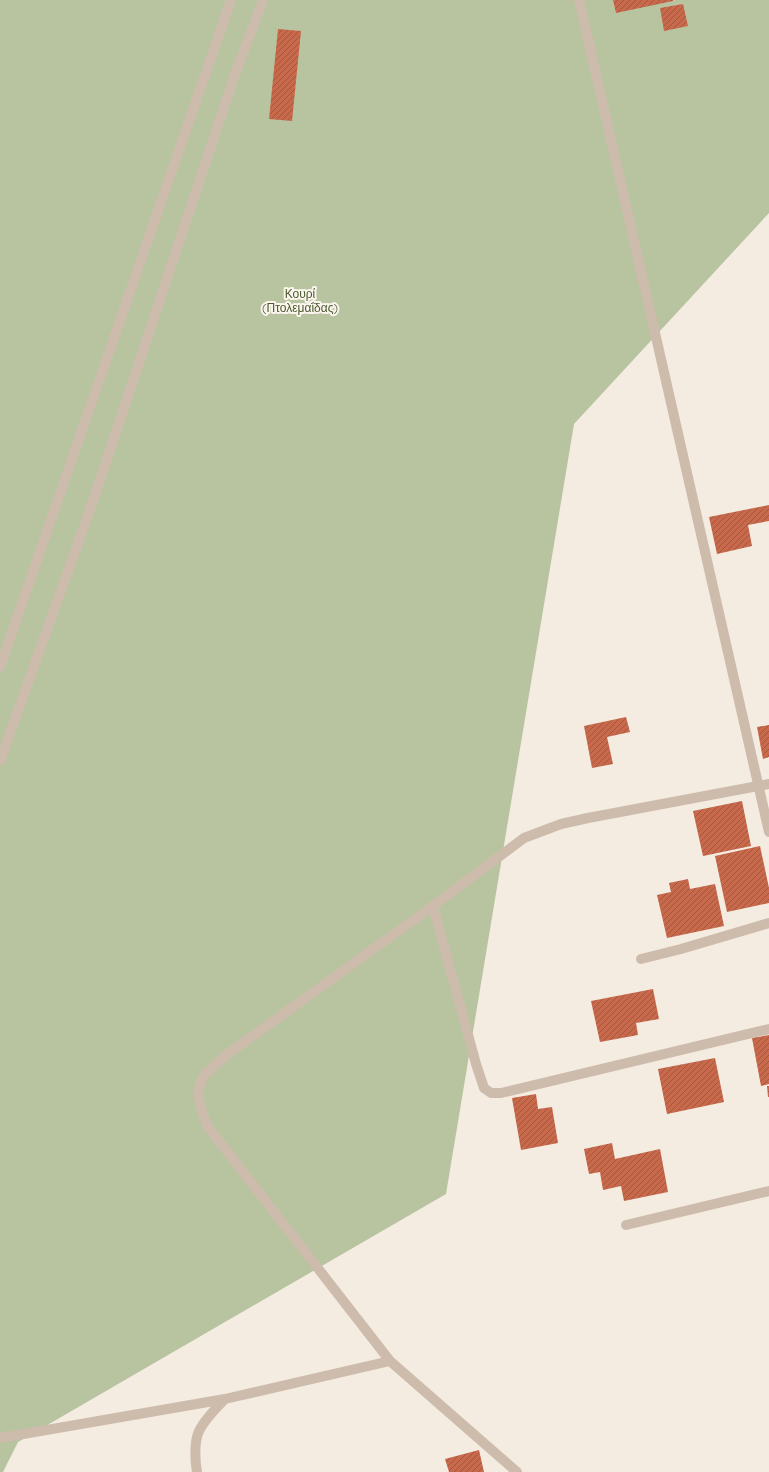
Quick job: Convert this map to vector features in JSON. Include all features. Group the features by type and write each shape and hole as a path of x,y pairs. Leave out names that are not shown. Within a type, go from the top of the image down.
{"street":[{"path":"0,666 231,0"},
{"path":"0,761 92,504 234,77 263,0"},
{"path":"579,0 769,832"},
{"path":"518,1472 390,1361 208,1127 200,1108 198,1092 204,1076 225,1056 433,906 524,838 542,830 588,818 769,784"},
{"path":"433,906 476,1064 484,1088 491,1094 769,1029"},
{"path":"641,959 681,949 769,923"},
{"path":"626,1225 769,1191"},
{"path":"0,1438 225,1398 390,1361"},
{"path":"197,1472 195,1458 198,1432 225,1398"}],"green space":[{"name":"Κουρί (Πτολεμαΐδας)","path":"0,0 769,0 769,213 574,424 446,1194 18,1442 3,1472 0,1472"}],"building":[{"path":"613,0 673,0 673,1 616,13"},
{"path":"683,4 688,26 664,31 660,8"},
{"path":"278,29 301,31 292,121 269,119"},
{"path":"769,505 769,521 748,525 752,546 717,554 709,517"},
{"path":"626,717 630,732 607,737 613,764 592,768 584,726"},
{"path":"769,725 769,757 763,759 757,727"},
{"path":"742,801 751,846 703,856 693,811"},
{"path":"760,846 769,888 769,903 727,912 715,856"},
{"path":"688,879 690,889 715,884 724,926 667,938 657,895 671,892 669,883"},
{"path":"653,989 659,1019 636,1023 638,1035 600,1042 591,1001"},
{"path":"769,1035 769,1084 761,1086 752,1038"},
{"path":"715,1058 724,1102 667,1114 658,1069"},
{"path":"767,1086 769,1086 769,1097 768,1097"},
{"path":"536,1094 538,1109 552,1107 558,1143 521,1150 512,1098"},
{"path":"612,1143 615,1159 660,1149 668,1192 624,1201 621,1186 603,1190 600,1172 589,1174 584,1149"},
{"path":"479,1450 484,1472 449,1472 445,1459"}]}
